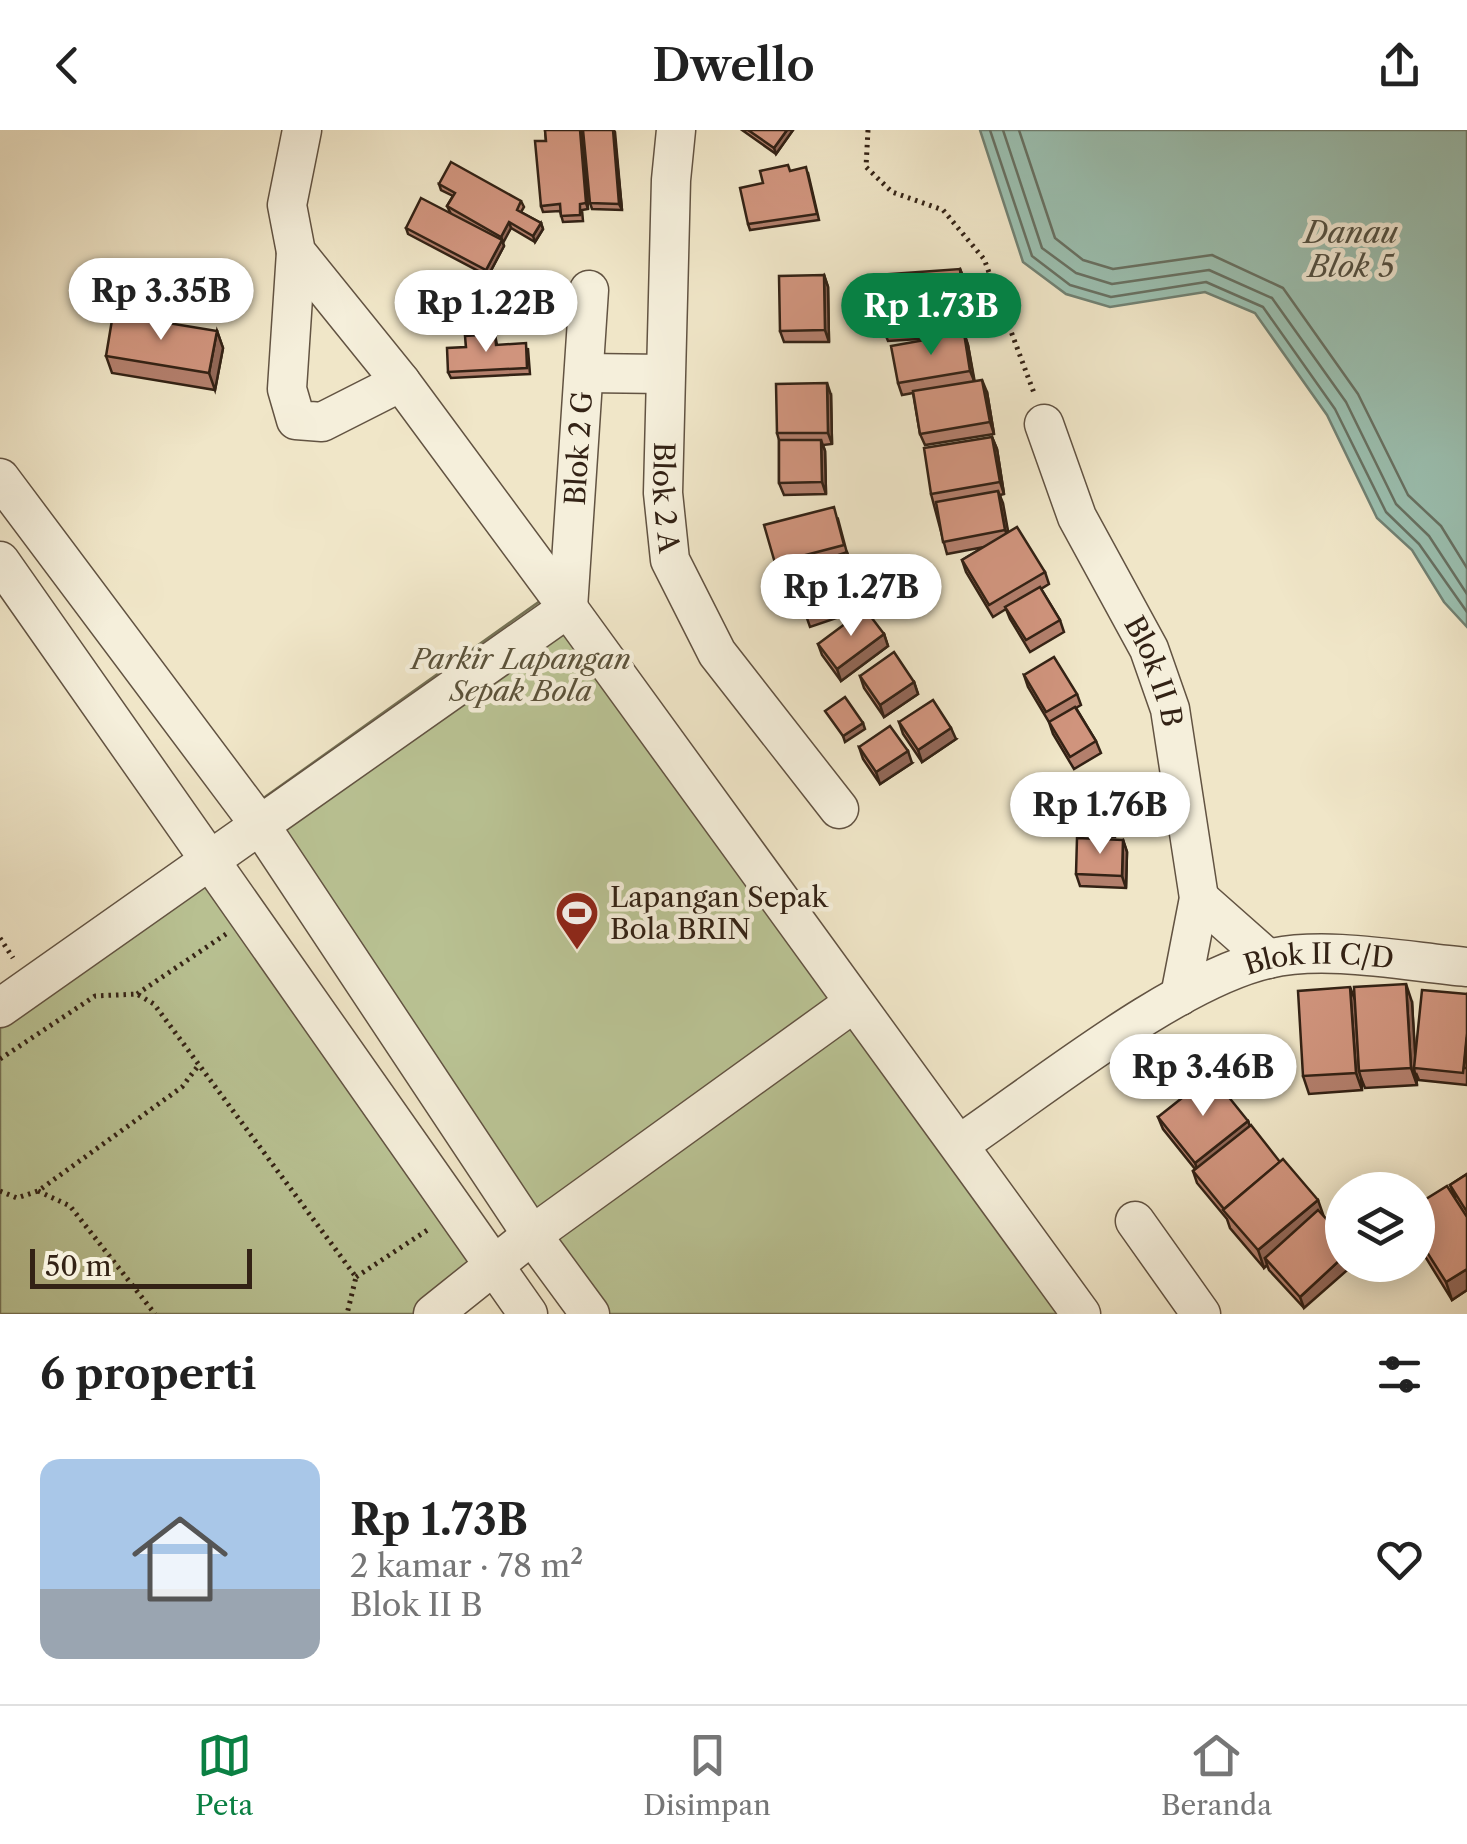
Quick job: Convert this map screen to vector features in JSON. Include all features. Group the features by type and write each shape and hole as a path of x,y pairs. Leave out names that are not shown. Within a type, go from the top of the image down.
{"street":[{"path":"302,130 288,205 296,252 287,389 296,420 322,422 401,382"},
{"name":"Blok 2 A","path":"676,130 663,493 670,560 717,653 839,809"},
{"path":"296,252 401,382 568,608 852,1004 960,1144 1078,1313"},
{"name":"Blok 2 G","path":"568,608 590,290"},
{"path":"585,373 665,374"},
{"name":"Blok II B","path":"1044,424 1077,517 1149,649 1170,709 1199,898 1180,996"},
{"path":"0,478 260,825 532,1235 590,1314"},
{"path":"1,564 528,1314"},
{"path":"0,1008 568,608"},
{"path":"1199,898 1268,959"},
{"name":"Blok II C/D","path":"960,1144 1180,996 1268,959 1350,958 1467,967"},
{"path":"432,1314 532,1235 852,1004"},
{"path":"1135,1222 1202,1314"}],"path":[{"path":"868,130 866,167 892,192 944,210 984,259 1044,424"},
{"path":"0,1059 96,996 138,994 249,919"},
{"path":"138,994 154,1004 356,1276"},
{"path":"0,1191 17,1198 38,1192 182,1088 198,1066"},
{"path":"38,1192 70,1206 155,1314"},
{"path":"346,1314 356,1276 455,1213"}],"green space":[{"name":"Parkir Lapangan Sepak Bola","path":"554,591 1062,1314 607,1314 244,812"},
{"path":"208,878 490,1274 433,1314 0,1314 0,1024"}],"water":[{"name":"Danau Blok 5","path":"980,130 1467,130 1467,627 1444,602 1412,550 1377,518 1327,415 1255,313 1205,292 1110,307 1066,294 1023,262"}],"building":[{"path":"545,130 580,130 586,203 580,204 580,215 561,216 560,204 541,206 535,141 546,141"},
{"path":"583,130 613,130 619,204 590,203"},
{"path":"748,130 787,130 774,148"},
{"path":"451,162 521,201 517,210 541,223 533,236 509,222 501,237 447,206 455,193 439,184"},
{"path":"788,165 790,171 806,167 817,214 748,224 740,188 763,183 760,171"},
{"path":"421,198 502,240 486,270 406,228"},
{"path":"960,269 964,318 881,324 878,275"},
{"path":"824,275 825,330 780,331 779,276"},
{"path":"513,294 514,319 494,319 494,329 464,329 464,321 429,322 429,296"},
{"path":"113,314 217,331 209,373 106,356"},
{"path":"964,333 970,371 898,383 891,346"},
{"path":"495,334 496,345 526,343 527,368 448,372 447,348 466,347 465,336"},
{"path":"982,380 990,422 920,434 913,391"},
{"path":"827,383 828,433 777,433 776,384"},
{"path":"992,437 1000,482 931,494 924,448"},
{"path":"779,440 821,440 822,482 779,483"},
{"path":"998,491 1005,530 943,542 936,502"},
{"path":"834,507 844,545 775,563 764,525"},
{"path":"1017,527 1045,572 989,605 962,560"},
{"path":"847,552 862,596 806,615 791,571"},
{"path":"1040,587 1060,620 1026,640 1005,607"},
{"path":"865,609 884,634 837,669 818,644"},
{"path":"894,652 914,682 880,705 860,676"},
{"path":"1054,657 1077,694 1046,712 1024,675"},
{"path":"845,697 863,723 843,736 825,711"},
{"path":"933,700 951,728 918,750 899,722"},
{"path":"1075,707 1096,741 1070,757 1049,722"},
{"path":"890,726 908,751 876,772 859,747"},
{"path":"1064,790 1112,791 1111,825 1064,823"},
{"path":"1077,838 1123,840 1122,876 1076,874"},
{"path":"1406,984 1411,1068 1359,1071 1354,987"},
{"path":"1350,987 1356,1073 1303,1076 1298,991"},
{"path":"1422,990 1467,994 1463,1073 1414,1068"},
{"path":"1211,1075 1248,1121 1195,1163 1158,1117"},
{"path":"1251,1125 1280,1162 1224,1209 1193,1171"},
{"path":"1283,1159 1318,1200 1258,1250 1223,1210"},
{"path":"1467,1174 1467,1212 1450,1185"},
{"path":"1447,1186 1467,1217 1467,1269 1446,1282 1435,1265 1435,1193"},
{"path":"1318,1210 1325,1218 1325,1274 1300,1297 1265,1258"}],"place":[{"name":"Lapangan Sepak Bola BRIN","path":"577,951"}]}
